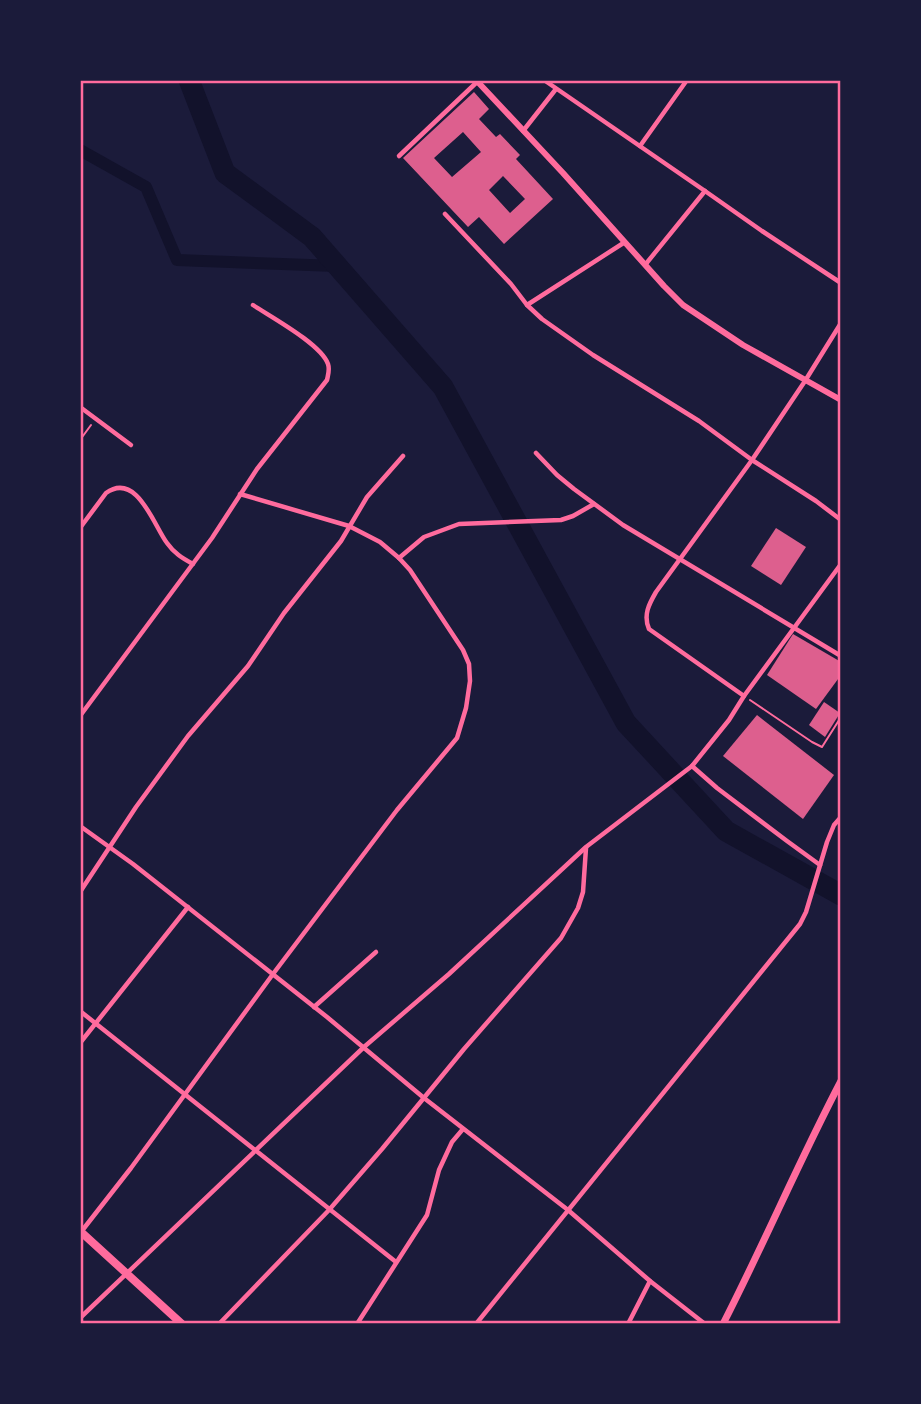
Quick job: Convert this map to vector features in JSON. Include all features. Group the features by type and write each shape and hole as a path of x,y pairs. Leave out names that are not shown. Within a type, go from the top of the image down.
{"main road":[{"path":"723,1324 841,1081"},
{"path":"81,1231 182,1324"}],"street":[{"path":"544,80 762,232 841,282"},
{"path":"640,146 687,80"},
{"path":"400,156 476,81 683,305 743,345 841,400"},
{"path":"523,131 556,89"},
{"path":"645,265 705,191"},
{"path":"445,214 542,319 572,341 699,421 841,520"},
{"path":"527,305 625,242"},
{"path":"80,716 212,538 257,469 327,380 330,371 322,354 309,342 253,305"},
{"path":"744,696 649,629 646,612 651,600 680,558 752,460 841,323"},
{"path":"80,407 131,445"},
{"path":"536,453 557,475 623,526 841,656"},
{"path":"80,892 188,736 248,666 284,613 341,541 367,497 404,456"},
{"path":"80,528 106,493 111,489 123,488 144,503 175,553 193,564"},
{"path":"81,1231 131,1168 397,810 457,738 468,695 469,664 463,650 410,570 399,558 380,542 349,526 240,494"},
{"path":"399,558 424,537 459,524 561,520 594,504"},
{"path":"80,1318 364,1047 449,974 586,847 692,766 729,720 841,564"},
{"path":"692,766 717,788 820,864"},
{"path":"476,1324 800,924 808,908 831,831 841,817"},
{"path":"80,826 273,974 424,1098 568,1210 650,1282 705,1324"},
{"path":"219,1324 329,1210 561,938 578,908 583,892 586,847"},
{"path":"80,1043 188,907"},
{"path":"314,1007 376,952"},
{"path":"80,1011 396,1262"},
{"path":"357,1324 427,1215 439,1170 452,1142 463,1129"},
{"path":"628,1324 650,1282"}],"path":[{"path":"80,440 95,418"},
{"path":"744,696 822,747 841,717"}],"building":[{"path":"474,92 489,109 479,119 496,137 500,134 520,155 516,159 553,199 504,244 479,217 468,227 403,158","holes":["463,132 481,152 452,177 434,158","503,176 525,199 510,213 489,190"]},
{"path":"776,528 806,547 781,585 751,566"},
{"path":"793,634 841,662 841,675 816,709 767,675"},
{"path":"824,702 840,713 825,737 809,725"},
{"path":"757,715 834,775 803,819 723,756"}],"waterway":[{"path":"189,80 225,173 312,237 443,387 626,723 726,831 841,895"},
{"path":"80,150 146,187 177,260 337,266"}]}
